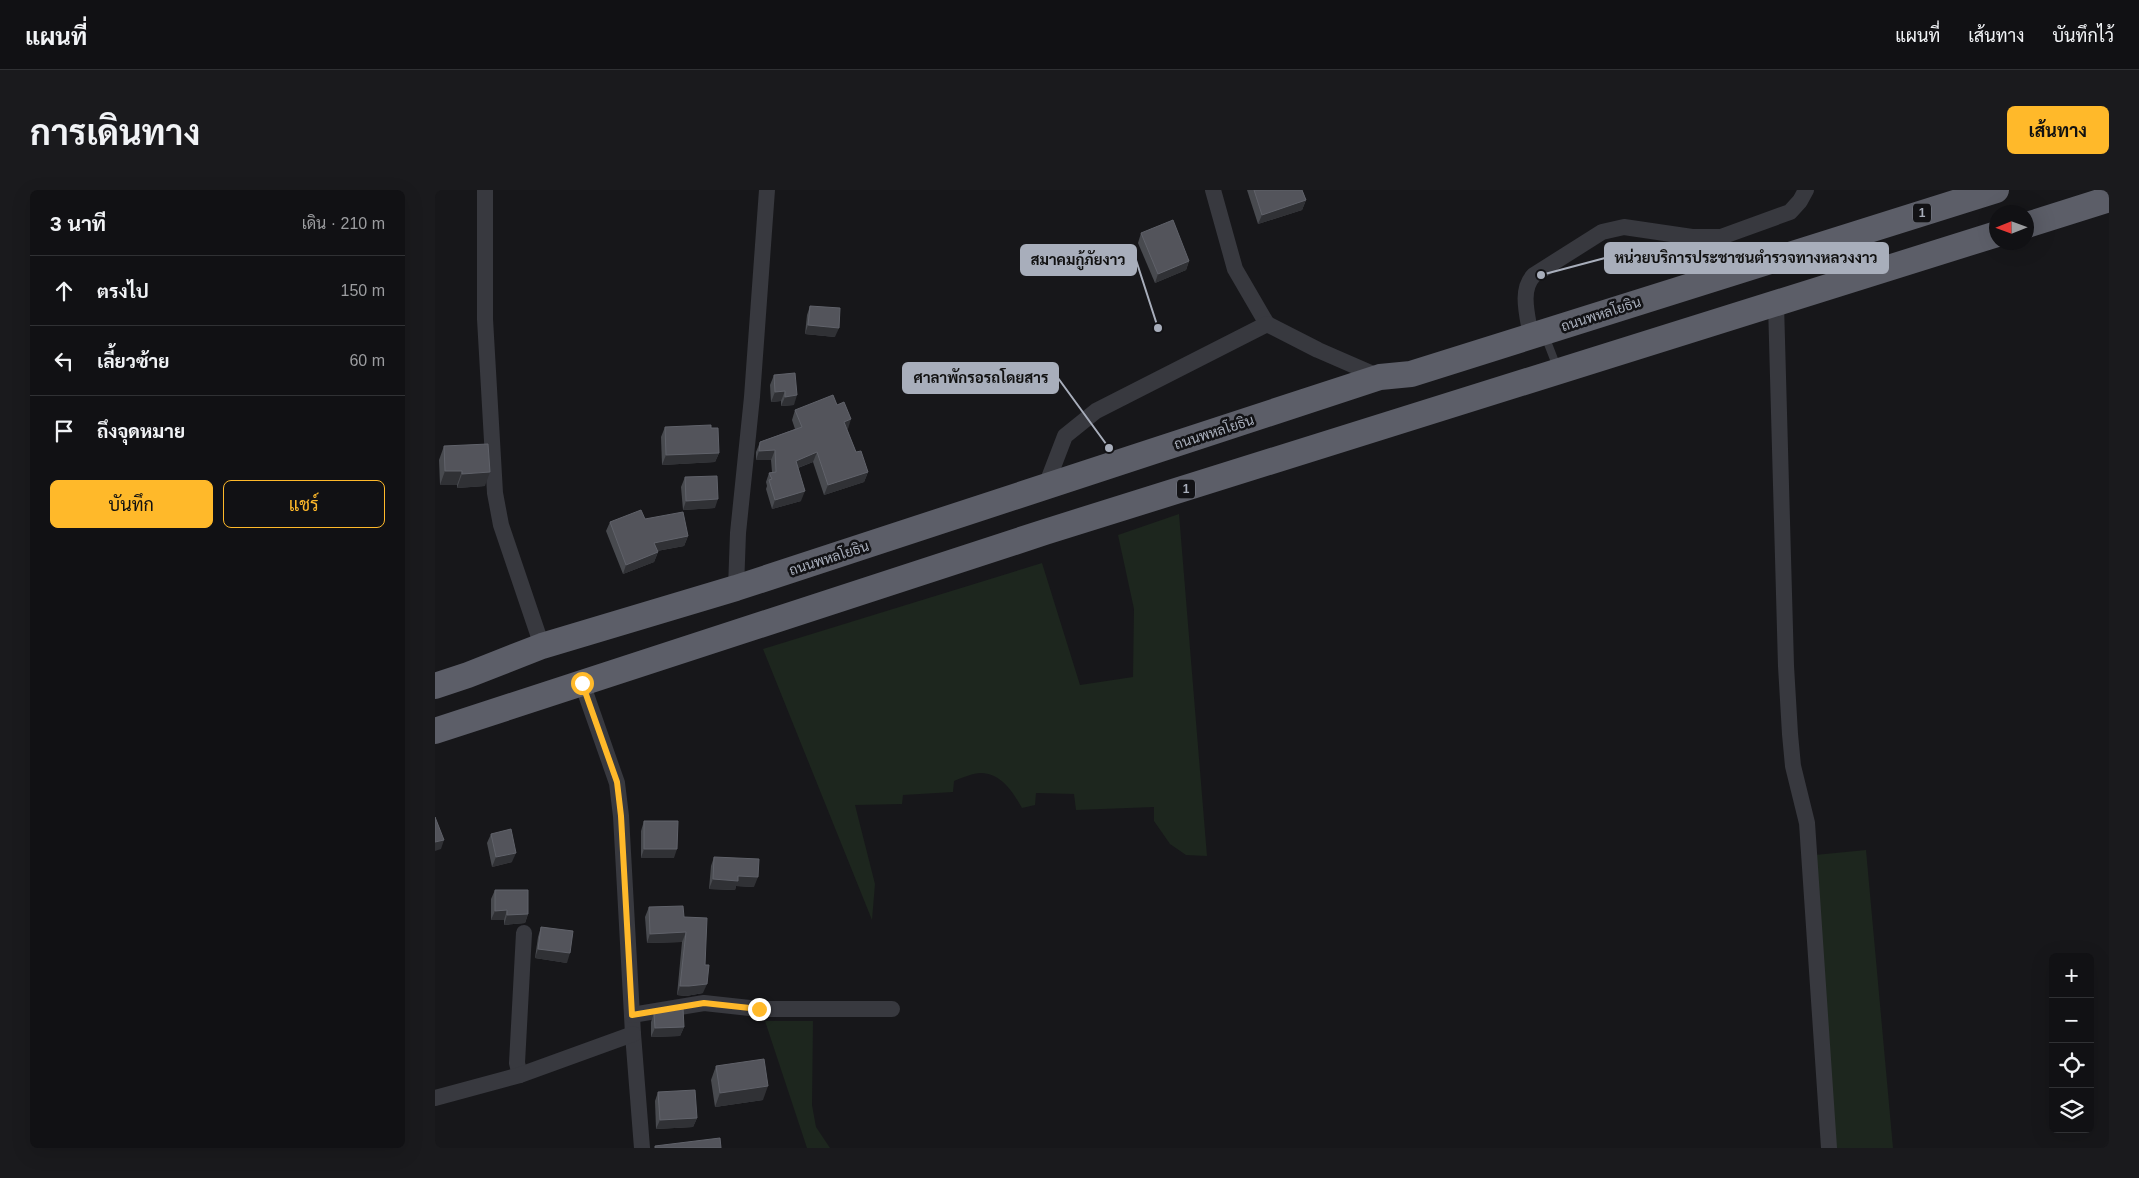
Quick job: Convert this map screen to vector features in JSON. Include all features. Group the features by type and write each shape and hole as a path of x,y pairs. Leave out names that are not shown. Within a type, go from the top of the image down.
{"highway":[{"name":"ถนนพหลโยธิน","path":"435,686 542,646 736,588 1381,376 1411,374 1996,190"},
{"path":"2034,223 2109,199"},
{"name":"1","path":"435,731 1054,530 1989,237"}],"street":[{"path":"485,190 485,319 495,493 501,525 542,646"},
{"path":"736,588 738,534 751,406 767,190"},
{"path":"1213,190 1235,269 1267,324 1318,350 1381,376"},
{"path":"1537,335 1525,290 1528,282 1534,275 1602,232 1624,227 1692,237 1721,237 1790,212 1800,201 1806,190"},
{"path":"1776,304 1786,666 1790,734 1793,766 1807,822 1829,1148"},
{"path":"1045,488 1065,436 1096,411 1267,324"},
{"path":"582,683 617,782 621,816 633,1034 642,1148"},
{"path":"520,1076 517,1063 524,933"},
{"path":"632,1015 704,1003 759,1009 892,1009"},
{"path":"435,1098 520,1076 633,1034"}],"lane":[{"path":"1537,335 1559,372"}],"shaded area":[{"path":"1179,514 1207,856 1186,855 1170,844 1154,821 1154,807 1076,810 1074,794 1036,793 1035,805 1022,808 1006,784 995,776 981,773 974,774 954,781 953,792 903,795 902,804 855,805 875,884 872,920 763,649 1042,563 1080,685 1133,677 1134,609 1118,535"},
{"path":"1866,850 1893,1148 1834,1148 1815,855"},
{"path":"765,1021 813,1021 812,1105 816,1127 830,1148 807,1148"}],"building":[{"path":"1254,190 1302,190 1306,200 1262,215"},
{"path":"1173,220 1189,261 1158,274 1141,233"},
{"path":"810,306 840,308 839,328 808,325"},
{"path":"795,373 797,395 785,397 785,391 775,392 774,375"},
{"path":"833,395 837,405 844,402 851,419 844,422 856,452 861,451 868,472 828,485 817,452 796,461 805,491 775,500 769,480 772,479 769,473 776,472 775,450 759,451 760,442 802,427 795,410"},
{"path":"711,425 711,428 718,428 719,453 666,455 665,427"},
{"path":"488,444 490,472 462,474 462,471 445,471 444,446"},
{"path":"717,476 718,499 686,501 685,477"},
{"path":"641,510 645,519 683,512 688,536 654,543 658,552 626,565 610,522"},
{"path":"435,817 444,840 435,842"},
{"path":"644,821 678,821 677,849 644,849"},
{"path":"511,829 516,853 496,857 491,834"},
{"path":"714,857 759,859 758,877 738,876 738,881 713,879"},
{"path":"495,890 528,890 528,914 507,915 507,910 495,911"},
{"path":"683,906 684,917 707,918 705,965 709,965 707,984 680,986 686,932 650,934 649,907"},
{"path":"541,927 573,931 570,953 538,949"},
{"path":"683,1008 684,1027 655,1028 654,1013"},
{"path":"764,1059 768,1086 720,1093 716,1066"},
{"path":"695,1090 697,1118 660,1120 658,1092"},
{"path":"720,1138 721,1148 655,1148 655,1146"}],"place":[{"name":"หน่วยบริการประชาชนตำรวจทางหลวงงาว","path":"1541,275"},
{"name":"สมาคมกู้ภัยงาว","path":"1158,328"},
{"name":"ศาลาพักรอรถโดยสาร","path":"1109,448"}],"route":[{"path":"582,683 617,782 621,816 632,1015 704,1003 759,1009"}]}
